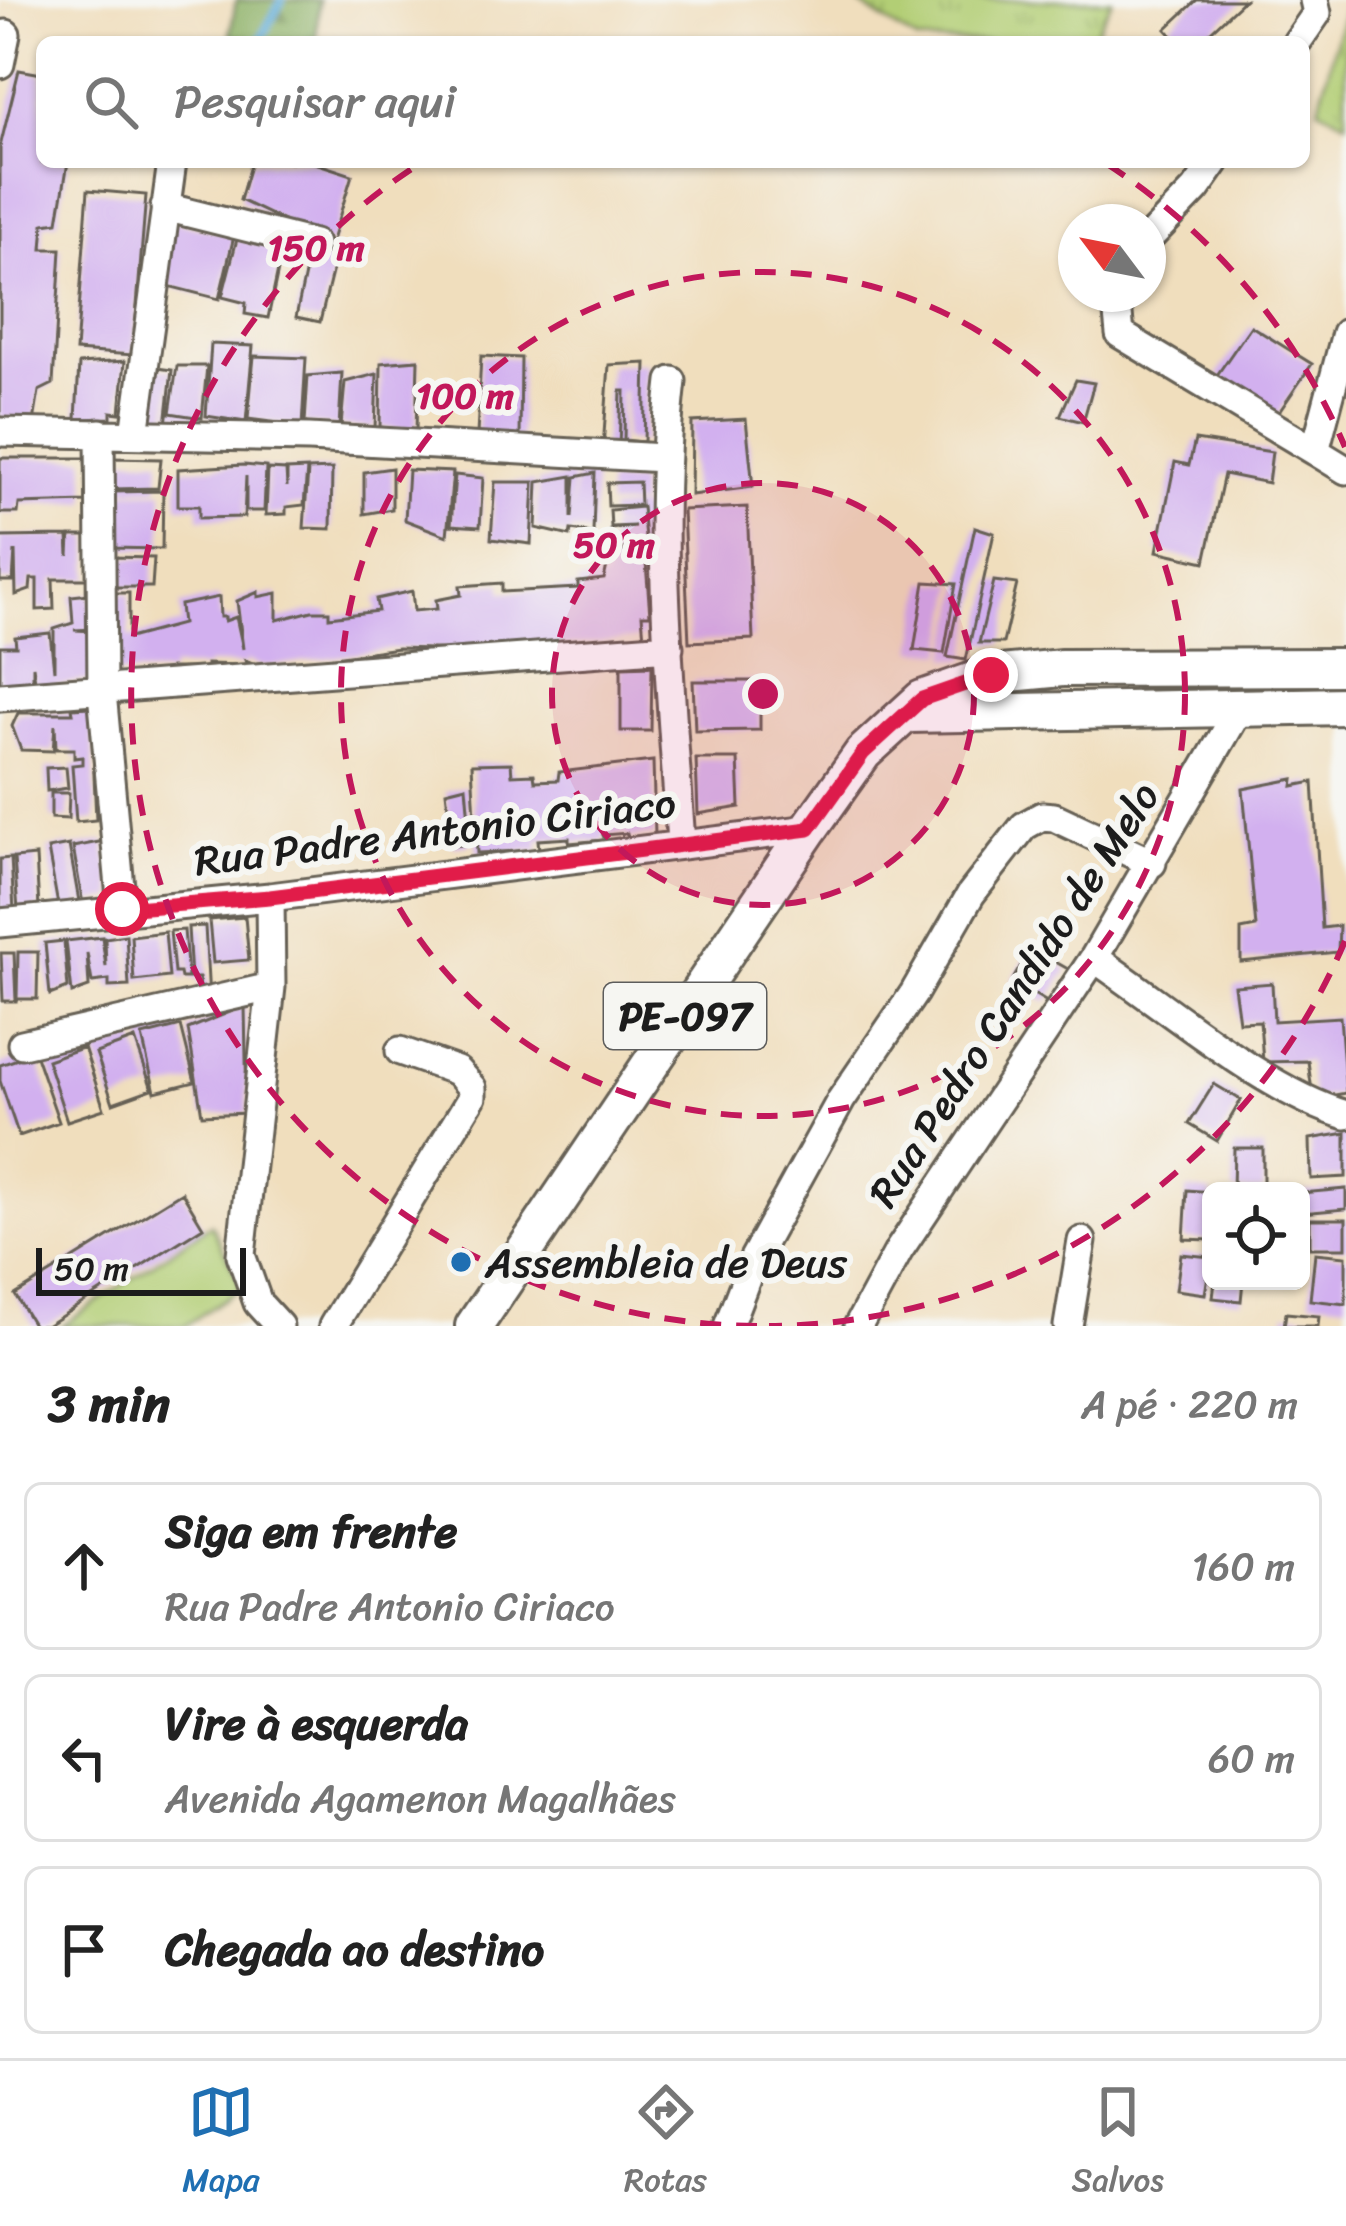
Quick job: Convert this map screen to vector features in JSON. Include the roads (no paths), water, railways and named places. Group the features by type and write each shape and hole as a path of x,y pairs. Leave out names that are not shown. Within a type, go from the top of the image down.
{"main road":[{"name":"PE-097","path":"474,1326 863,753 922,699 991,675 1062,668 1346,667"},
{"path":"905,714 1346,706"}],"street":[{"path":"1302,36 1317,14 1314,0"},
{"path":"0,64 6,34"},
{"path":"135,434 171,168"},
{"path":"1166,220 1211,168"},
{"path":"165,207 314,244"},
{"path":"1118,312 1120,334 1346,470"},
{"path":"1315,451 1346,333"},
{"path":"672,381 663,458 681,843"},
{"path":"0,432 309,438 663,458"},
{"path":"100,433 102,692 122,909"},
{"path":"0,697 669,647"},
{"name":"Rua Pedro Candido de Melo","path":"858,1326 898,1250 1094,958 1240,708"},
{"path":"728,1326 754,1258 841,1100 914,993 971,894 1024,826 1042,816 1054,817 1152,863"},
{"name":"Rua Padre Antonio Ciriaco","path":"0,923 270,897 809,829"},
{"path":"270,897 271,987 241,1255 258,1303 278,1326"},
{"path":"1094,958 1281,1086 1346,1115"},
{"path":"22,1044 271,987"},
{"path":"333,1326 472,1097 472,1088 457,1071 400,1052"},
{"path":"1068,1326 1082,1241"}],"waterway":[{"path":"262,36 282,0"}],"place":[{"name":"Assembleia de Deus","path":"461,1262"}]}
